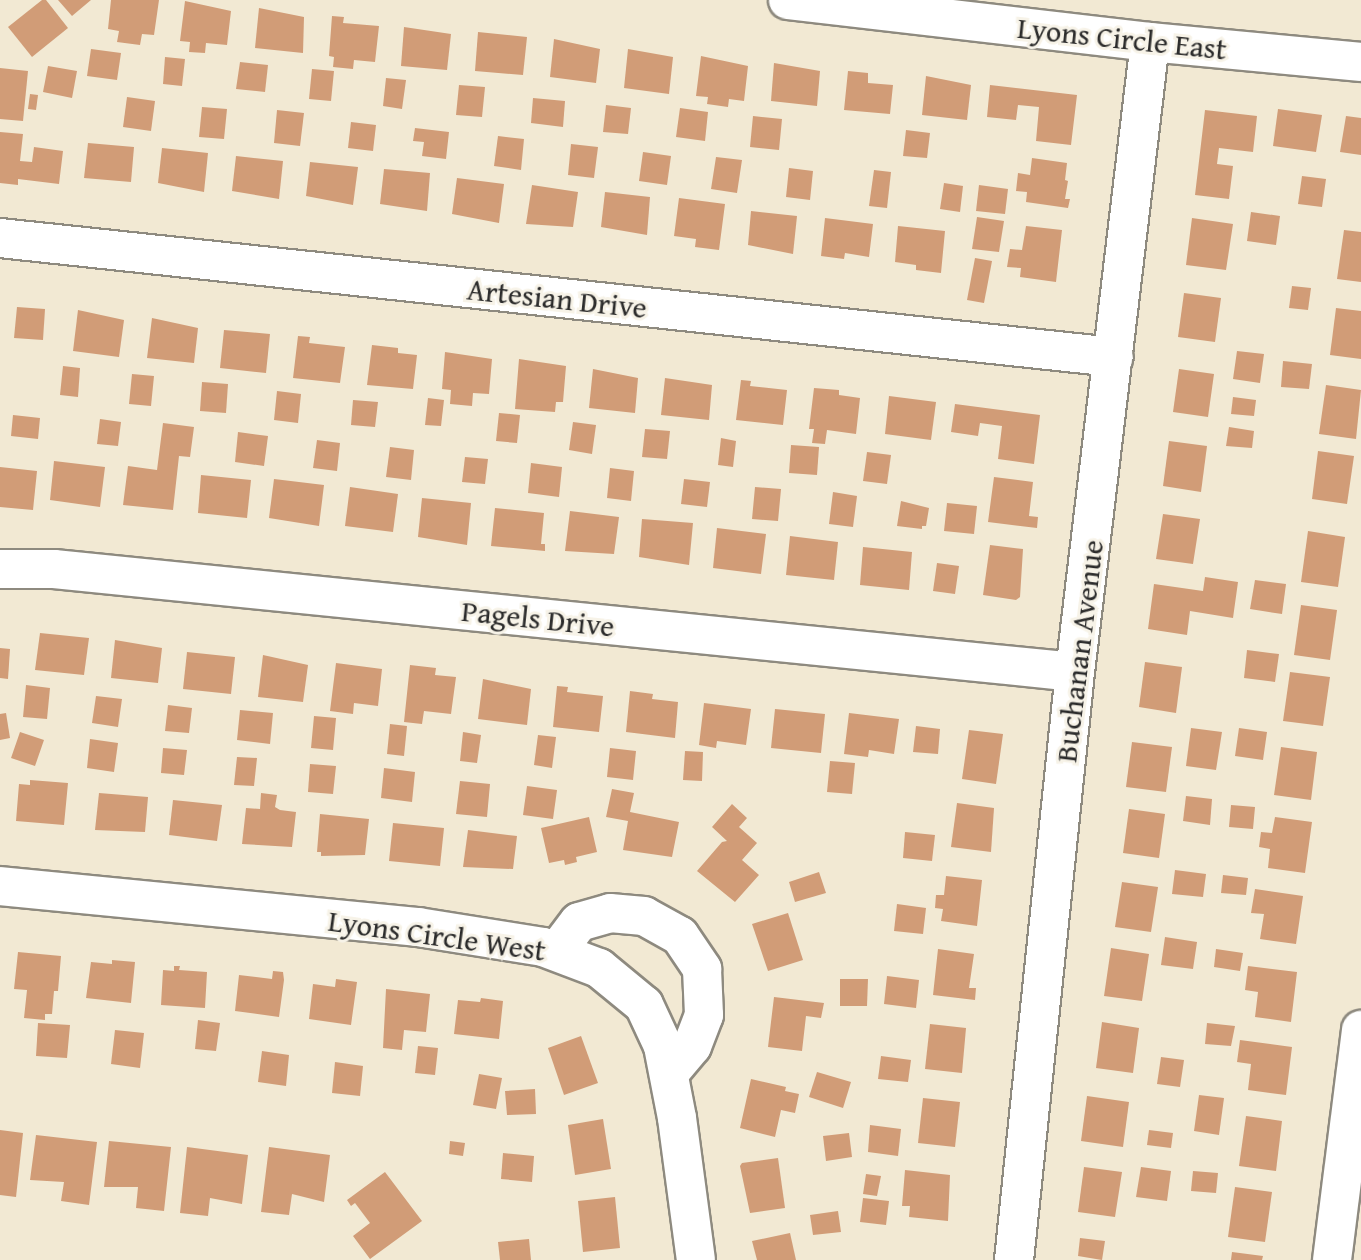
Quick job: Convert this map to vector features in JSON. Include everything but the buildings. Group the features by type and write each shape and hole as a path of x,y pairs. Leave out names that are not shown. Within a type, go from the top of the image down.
{"street":[{"name":"Lyons Circle East","path":"788,0 1150,42 1361,62"},
{"name":"Buchanan Avenue","path":"1014,1260 1075,672 1150,42"},
{"name":"Artesian Drive","path":"0,238 1114,357"},
{"name":"Pagels Drive","path":"0,569 54,569 1075,672"},
{"name":"Lyons Circle West","path":"0,886 418,927 515,941 557,951 599,968 644,1005 656,1027 670,1072 696,1260"},
{"path":"557,951 579,922 610,913 644,916 680,936 702,969 704,1015 692,1046 670,1072"},
{"path":"1332,1260 1361,1030"}]}
